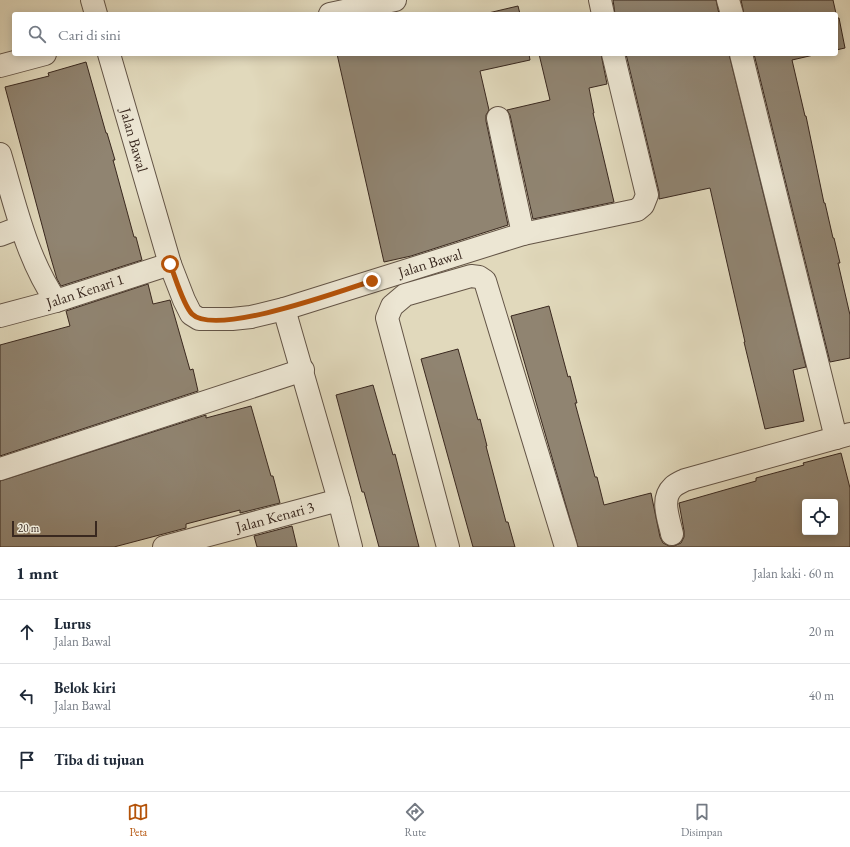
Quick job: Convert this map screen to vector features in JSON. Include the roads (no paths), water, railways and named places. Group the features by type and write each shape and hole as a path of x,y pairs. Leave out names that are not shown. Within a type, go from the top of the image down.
{"street":[{"path":"92,0 95,12"},
{"path":"339,12 395,0"},
{"path":"600,0 603,12"},
{"path":"728,0 731,12"},
{"path":"0,66 38,56"},
{"name":"Jalan Bawal","path":"110,56 170,264 191,314 200,319 232,319 251,317 523,234 637,210 644,205 647,195 613,56"},
{"path":"672,534 665,505 668,494 673,487 685,480 843,436 743,56"},
{"path":"498,118 523,234"},
{"path":"0,154 21,227 37,269 46,286 56,300"},
{"path":"0,235 21,227"},
{"name":"Jalan Kenari 1","path":"0,316 170,264"},
{"path":"448,547 387,318 392,306 405,295 471,276 479,276 485,281 566,547"},
{"path":"284,308 303,370 351,547"},
{"path":"0,469 303,370"},
{"name":"Jalan Kenari 3","path":"164,547 339,500"}]}
